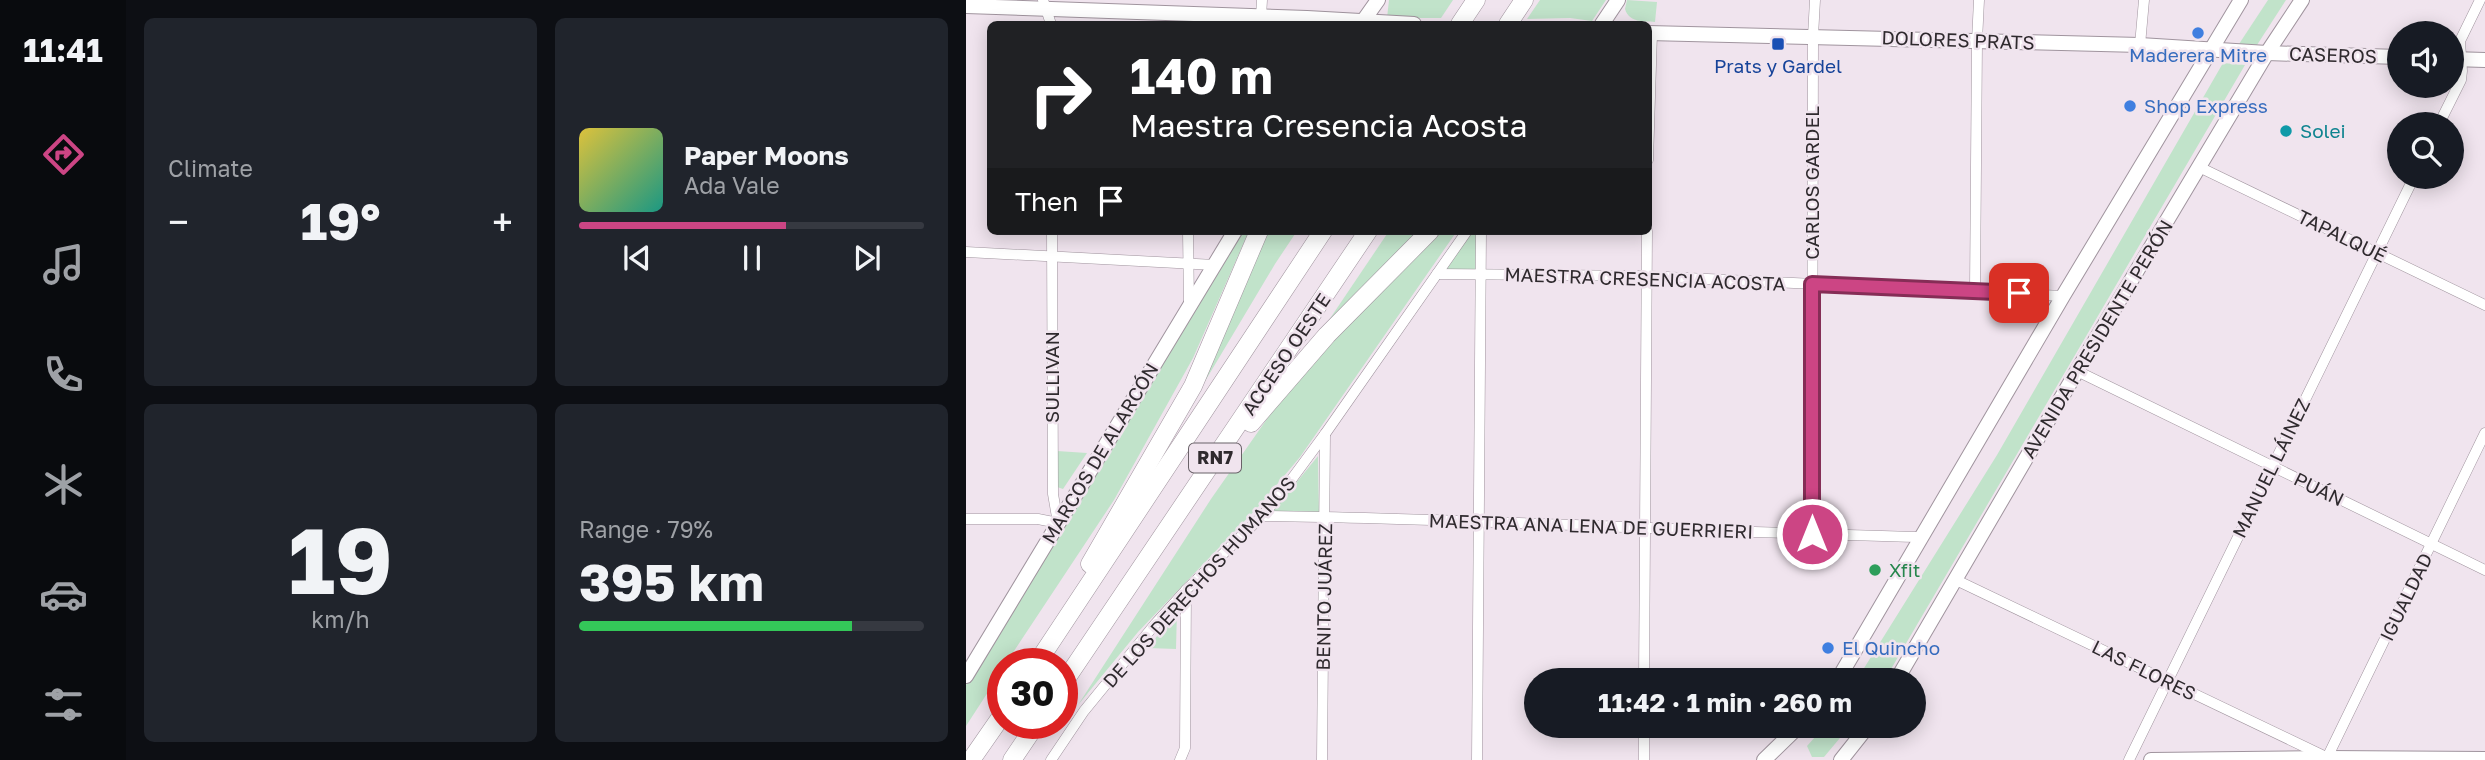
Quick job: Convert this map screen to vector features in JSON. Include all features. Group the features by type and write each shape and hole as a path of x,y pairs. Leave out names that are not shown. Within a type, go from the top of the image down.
{"highway":[{"path":"1462,21 1476,0"},
{"path":"1510,21 1524,0"},
{"path":"1044,648 1192,386 1257,235"},
{"name":"ACCESO OESTE","path":"1046,648 1320,235"},
{"name":"ACCESO OESTE","path":"1078,661 1365,235"},
{"path":"1188,499 1327,335 1426,235"},
{"path":"971,760 987,737"},
{"path":"1012,760 1026,739"}],"street":[{"path":"1261,17 1262,0"},
{"path":"1363,21 1378,0"},
{"path":"1604,21 1618,0"},
{"name":"CARLOS GARDEL","path":"1812,534 1815,0"},
{"path":"1975,290 1976,41 1979,0"},
{"path":"2140,45 2144,0"},
{"path":"1844,668 2210,48 2241,0"},
{"name":"AVENIDA PRESIDENTE PERÓN","path":"1904,668 2077,371 2267,53 2302,0"},
{"path":"2464,33 2480,0"},
{"path":"966,6 1045,5 1187,20 1261,17 1328,21"},
{"name":"DOLORES PRATS","path":"1652,33 2140,45 2267,53"},
{"name":"CASEROS","path":"2267,53 2387,57"},
{"path":"2464,59 2485,60"},
{"name":"TAPALQUÉ","path":"2199,167 2485,305"},
{"name":"MANUEL LÁINEZ","path":"2129,760 2408,189"},
{"name":"SULLIVAN","path":"1052,235 1053,494 1058,523"},
{"path":"1188,235 1189,305"},
{"name":"MARCOS DE ALARCÓN","path":"966,676 1233,235"},
{"name":"DE LOS DERECHOS HUMANOS","path":"1051,760 1092,701 1186,590 1262,516 1325,434 1463,235"},
{"path":"1477,760 1481,235"},
{"path":"1644,668 1647,235"},
{"path":"966,252 1215,264"},
{"name":"MAESTRA CRESENCIA ACOSTA","path":"1437,274 1646,276 2063,296"},
{"name":"PUÁN","path":"2077,371 2485,570"},
{"name":"IGUALDAD","path":"2329,759 2485,433"},
{"name":"BENITO JUÁREZ","path":"1322,760 1325,434"},
{"name":"MAESTRA ANA LENA DE GUERRIERI","path":"1262,516 1480,520 1920,537"},
{"path":"966,519 1038,519 1058,523"},
{"name":"LAS FLORES","path":"1956,580 2329,759"},
{"path":"1180,760 1185,748 1186,590"},
{"path":"1644,738 1644,760"},
{"path":"1764,760 1787,738"},
{"path":"1841,760 1858,738"},
{"path":"2151,760 2485,759"}],"green space":[{"path":"1389,0 1453,0 1441,18 1387,18"},
{"path":"1540,0 1606,0 1592,21 1570,18 1527,19"},
{"path":"1627,0 1657,2 1655,22 1630,17 1625,9"},
{"path":"2268,0 2286,0 2257,45 2239,44"},
{"path":"2223,63 2245,65 1892,668 1864,668 1997,455"},
{"path":"1237,235 1247,235 1193,358 1114,500 1016,648 987,648 987,694 966,726 966,685 981,656"},
{"path":"1263,235 1294,235 1275,264 1198,393"},
{"path":"1386,235 1419,235 1330,321"},
{"path":"1430,235 1454,235 1300,457 1258,507 1138,632 1078,705 1211,499 1283,396"},
{"path":"1468,235 1477,235 1477,270 1444,271"},
{"path":"1057,451 1087,453 1063,489 1057,487"},
{"path":"1318,456 1319,514 1269,516"},
{"path":"1177,610 1176,649 1148,648"},
{"path":"1814,738 1840,738 1824,757 1812,757 1807,746"}],"place":[{"name":"Maderera Mitre","path":"2198,33"},
{"name":"Prats y Gardel","path":"1778,44"},
{"name":"Shop Express","path":"2130,106"},
{"name":"Solei","path":"2286,131"},
{"name":"Xfit","path":"1875,570"},
{"name":"El Quincho","path":"1828,648"}],"route":[{"path":"1812,534 1812,284 2019,293"}]}
